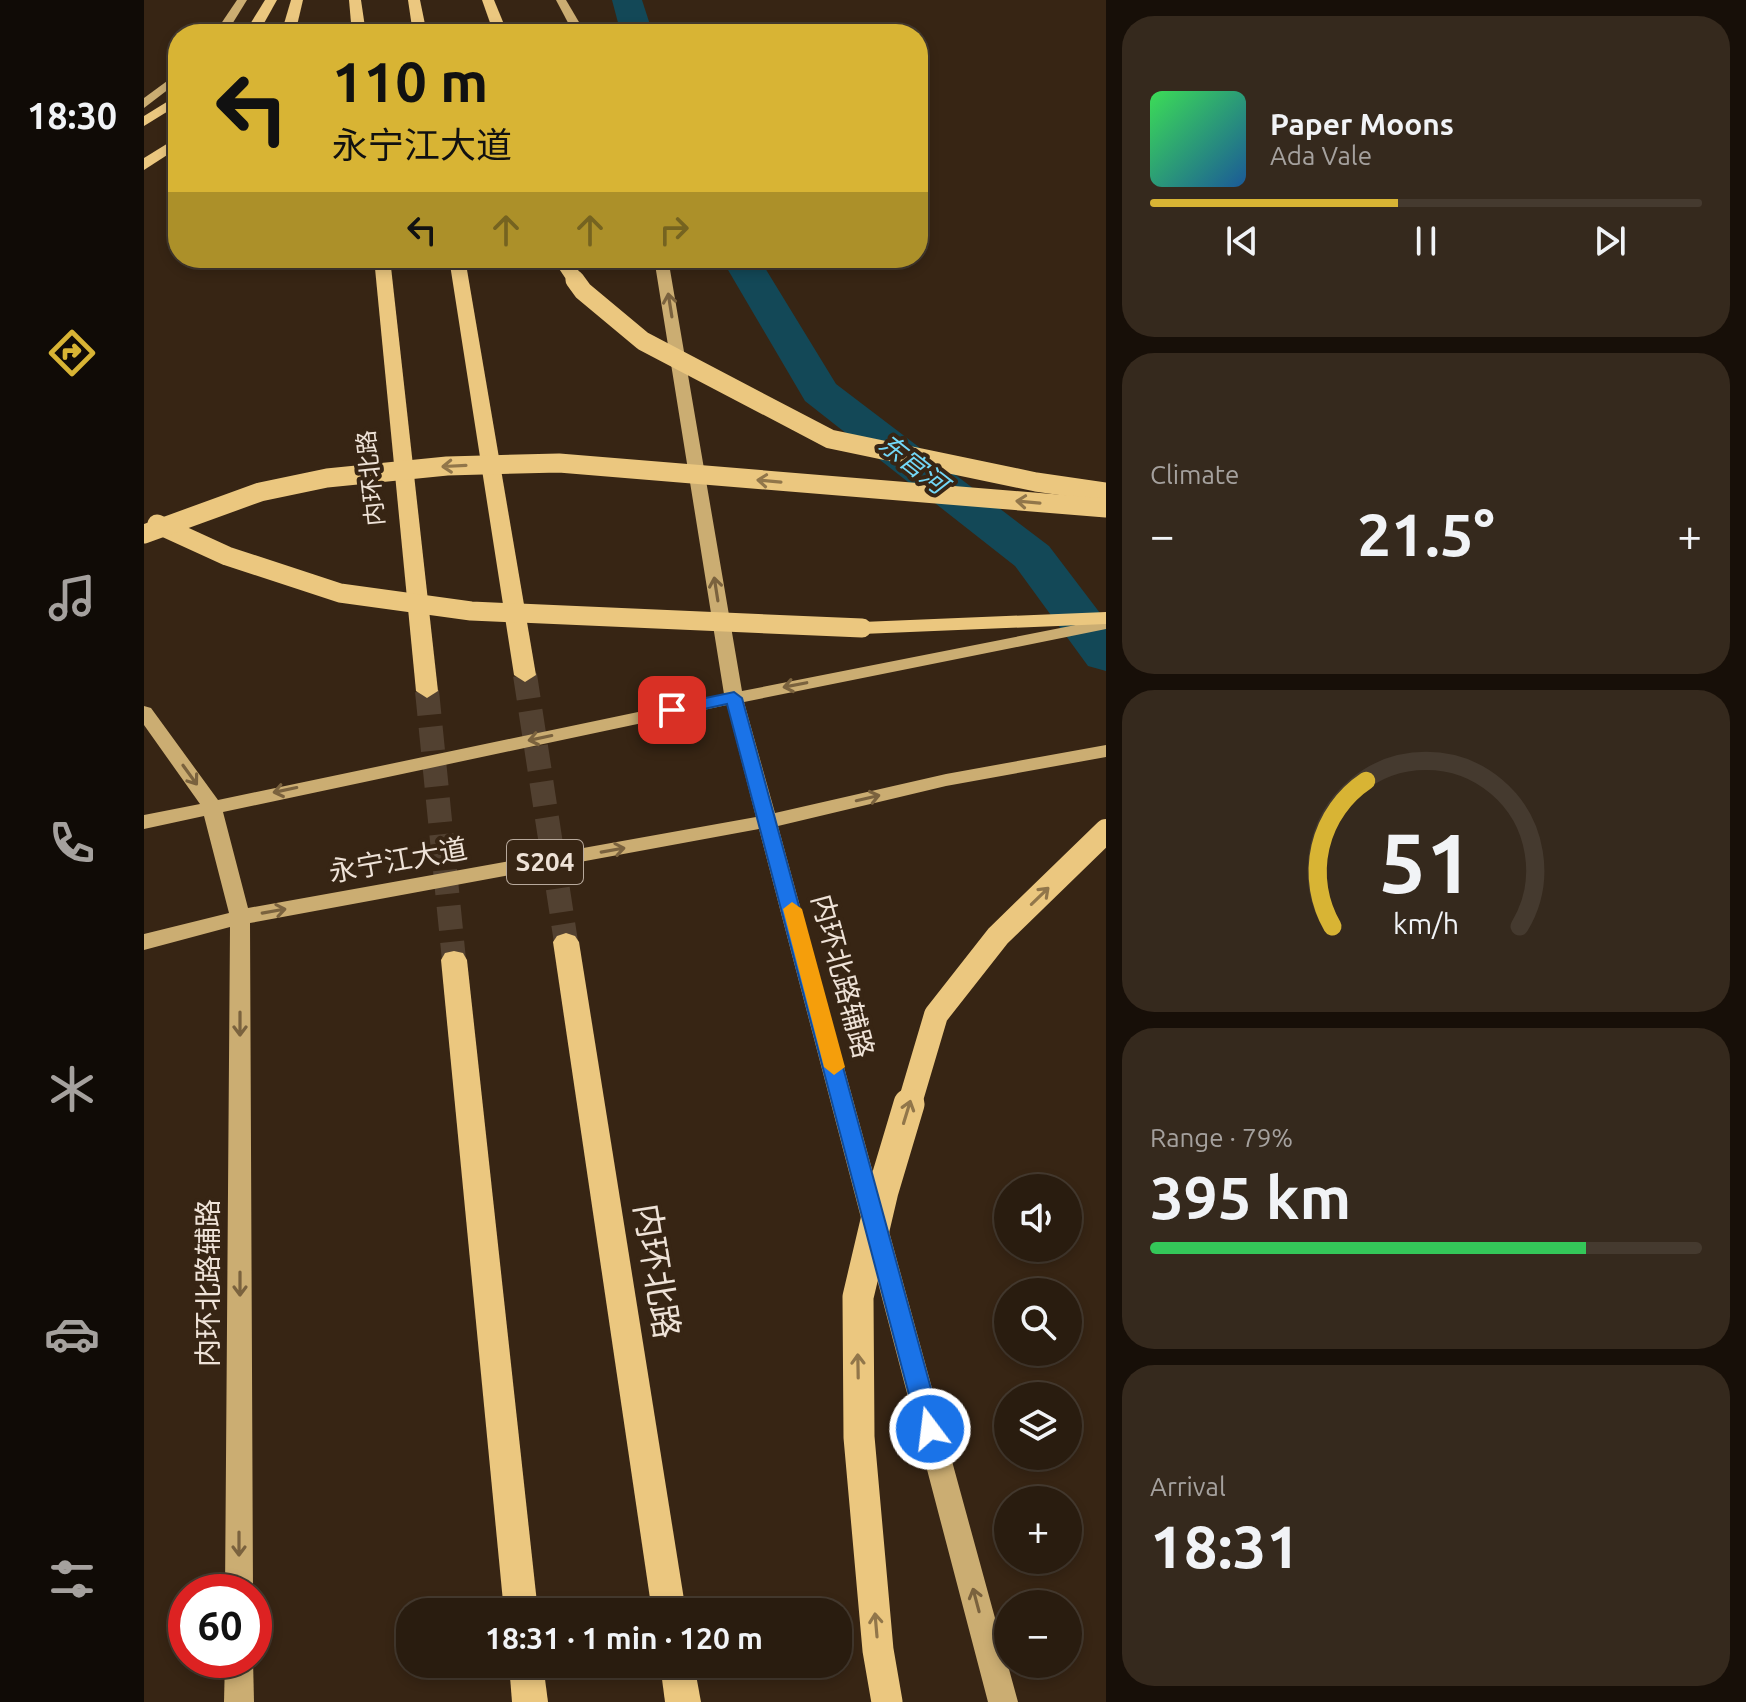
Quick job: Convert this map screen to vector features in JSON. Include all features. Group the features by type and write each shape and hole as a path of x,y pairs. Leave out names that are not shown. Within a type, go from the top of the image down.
{"highway":[{"path":"257,24 271,0"},
{"path":"293,24 297,0"},
{"path":"355,0 358,24"},
{"path":"414,0 418,24"},
{"path":"488,0 497,24"},
{"path":"144,122 168,106"},
{"path":"144,165 168,148"},
{"name":"内环北路","path":"383,268 427,691"},
{"path":"459,268 525,675"},
{"path":"568,268 583,291 643,341 830,439 1036,482 1106,492"},
{"path":"144,534 260,492 327,478 447,466 543,463 1106,508"},
{"path":"144,518 227,556 340,593 471,611 862,628 1106,621"},
{"path":"887,1702 878,1650 859,1437 858,1297 879,1206 936,1015 998,936 1106,831"},
{"name":"内环北路","path":"566,942 667,1598"},
{"path":"454,960 520,1598"},
{"path":"527,1678 530,1702"},
{"path":"679,1678 683,1702"}],"main road":[{"path":"226,24 242,0"},
{"path":"561,0 574,24"},
{"path":"144,104 168,84"},
{"name":"内环北路辅路","path":"663,268 734,698 1003,1702"},
{"path":"144,822 211,805 1106,621"},
{"name":"内环北路辅路","path":"144,712 211,805 240,917 239,1574"},
{"name":"永宁江大道","path":"144,942 240,917 769,821 946,780 1106,751"},
{"path":"239,1678 239,1702"}],"waterway":[{"name":"东官河","path":"627,0 634,24"},
{"name":"东官河","path":"746,268 820,392 1032,556 1106,655"}],"tunnel":[{"path":"525,675 566,942"},
{"path":"427,691 454,960"}],"slow traffic":[{"path":"792,909 834,1067"}],"route":[{"path":"672,710 734,698 930,1429"}]}
